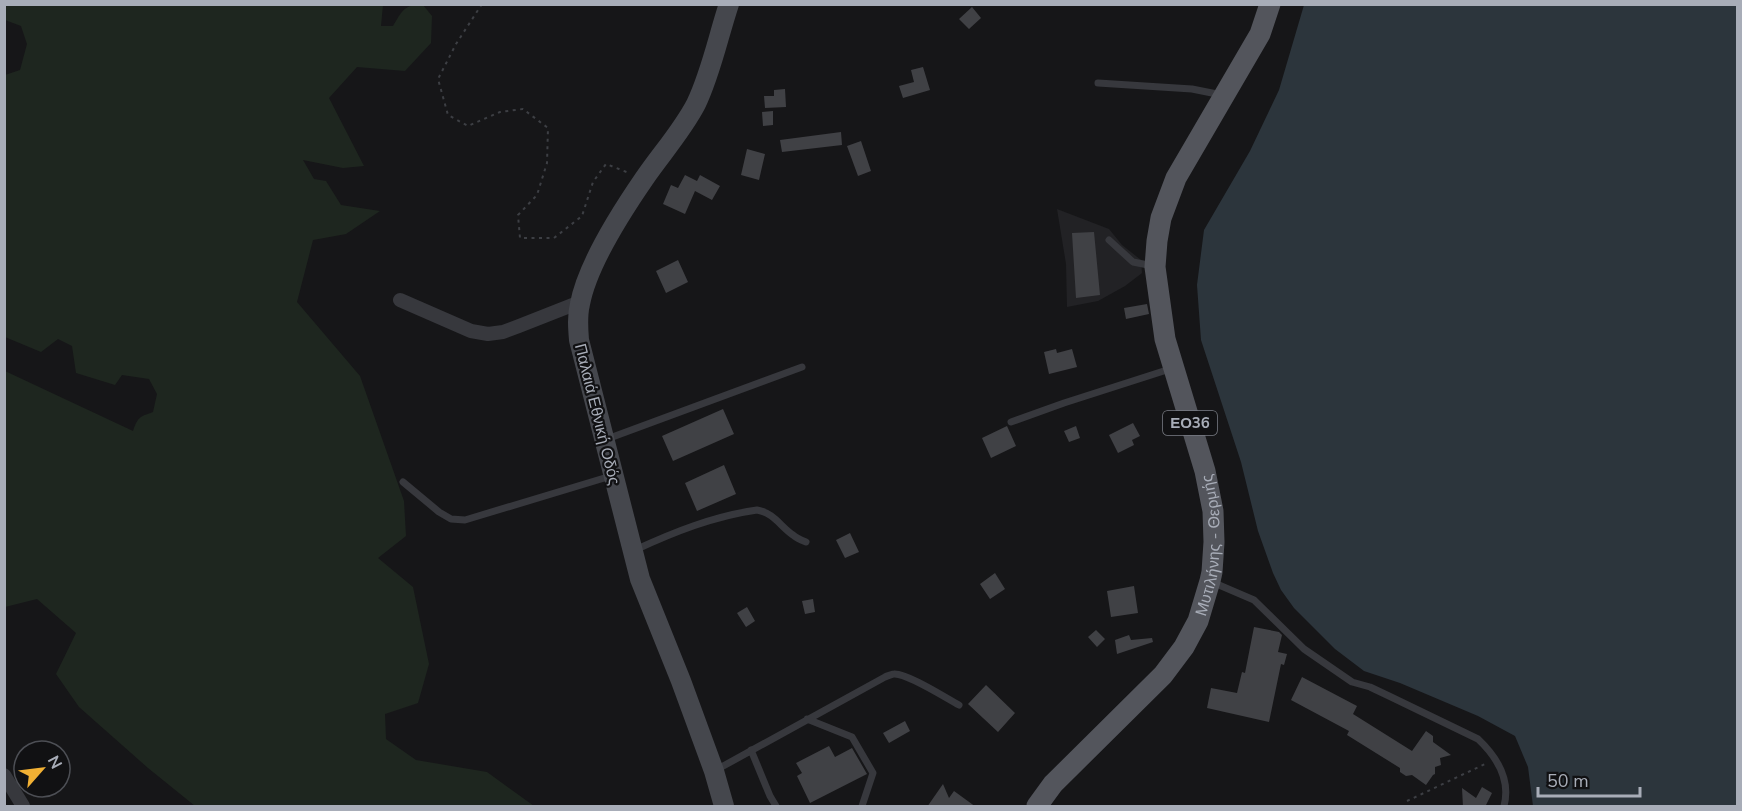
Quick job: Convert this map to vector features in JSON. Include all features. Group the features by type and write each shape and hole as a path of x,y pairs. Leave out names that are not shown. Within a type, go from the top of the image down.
{"main road":[{"name":"Παλαιά Εθνική Οδός","path":"724,807 714,771 681,681 640,579 579,340 577,321 587,280 601,248 644,179 683,126 696,104 729,4"},
{"name":"Μυτιλήνης - Θερμής","path":"1037,807 1053,784 1163,675 1184,647 1198,621 1210,581 1214,542 1213,511 1206,471 1173,369 1163,330 1155,267 1157,241 1161,218 1176,178 1260,34 1270,4"}],"street":[{"path":"400,300 471,331 488,334 503,332 580,302"},
{"path":"4,775 23,807"}],"lane":[{"path":"1098,83 1192,89 1224,95"},
{"path":"1109,240 1133,262 1155,267"},
{"path":"604,440 802,368"},
{"path":"1011,422 1173,369"},
{"path":"404,482 439,512 451,519 465,520 613,475"},
{"path":"633,551 701,523 757,510 766,512 794,536 806,542"},
{"path":"1210,581 1254,600 1304,649 1352,682 1379,691 1478,739 1501,767 1505,782 1504,807"},
{"path":"714,771 894,674 902,675 959,705"},
{"path":"807,719 852,737 873,773 862,807"},
{"path":"751,750 776,807"}],"path":[{"path":"482,4 456,44 438,79 448,115 468,126 500,112 523,110 548,128 547,163 537,195 518,215 520,238 554,238 582,216 593,182 606,164 644,179"},
{"path":"1407,801 1495,759"}],"shaded area":[{"path":"5,4 383,5 381,26 393,26 401,12 412,6 423,5 432,16 431,43 405,71 357,67 329,98 364,166 343,168 303,160 314,179 326,181 341,205 380,211 346,234 313,240 297,302 360,376 404,501 406,536 378,558 413,587 429,664 418,703 385,714 386,739 416,760 487,772 534,806 195,806 79,707 56,674 76,633 37,599 5,607 5,371 133,431 140,418 153,412 157,394 149,379 122,375 115,385 76,373 72,346 58,339 41,352 5,337 5,75 20,70 27,44 21,26 5,20"},
{"path":"1304,5 1737,5 1737,806 1533,806 1528,767 1515,736 1478,716 1400,683 1364,671 1335,649 1294,608 1281,590 1258,531 1241,462 1201,340 1197,285 1204,230 1250,151 1279,90"},
{"path":"1057,209 1109,229 1122,245 1141,260 1142,273 1125,286 1098,301 1067,307 1066,264"}],"building":[{"path":"972,7 981,18 969,29 959,19"},
{"path":"923,67 930,90 903,98 899,86 914,82 911,70"},
{"path":"785,89 786,107 765,108 764,96 774,96 774,90"},
{"path":"773,111 773,125 763,126 762,112"},
{"path":"841,132 842,145 782,152 780,140"},
{"path":"861,141 871,171 858,176 847,146"},
{"path":"747,149 765,154 759,180 741,175"},
{"path":"685,175 697,181 700,175 720,186 712,200 695,191 685,214 663,204 671,185 678,188"},
{"path":"1094,232 1100,295 1076,298 1072,233"},
{"path":"678,260 688,282 666,293 656,271"},
{"path":"1147,304 1149,314 1126,319 1124,308"},
{"path":"1056,349 1057,353 1072,349 1077,367 1049,374 1044,352"},
{"path":"723,409 734,434 673,461 662,436"},
{"path":"1133,423 1140,436 1132,440 1134,445 1118,453 1109,435"},
{"path":"1007,426 1016,446 991,458 982,438"},
{"path":"1076,426 1080,438 1069,442 1064,431"},
{"path":"724,465 736,494 697,511 685,483"},
{"path":"850,533 859,552 845,558 836,540"},
{"path":"995,573 1005,589 990,599 980,584"},
{"path":"1134,586 1138,613 1111,617 1107,591"},
{"path":"813,599 815,612 805,614 802,601"},
{"path":"747,607 755,621 746,627 737,613"},
{"path":"1254,627 1279,632 1282,635 1278,652 1287,654 1284,665 1281,664 1269,722 1207,708 1211,688 1237,693 1242,672 1245,673"},
{"path":"1096,630 1105,639 1097,647 1088,637"},
{"path":"1129,635 1131,640 1152,638 1153,642 1117,654 1115,640"},
{"path":"1302,677 1357,706 1353,714 1412,751 1426,731 1433,736 1433,742 1451,755 1440,758 1441,765 1435,767 1435,774 1426,785 1412,775 1406,776 1400,772 1400,768 1347,735 1349,731 1291,700"},
{"path":"986,685 1015,713 998,732 968,704"},
{"path":"905,721 910,731 889,743 883,733"},
{"path":"829,746 835,757 852,748 867,774 810,803 797,776 802,773 796,763"},
{"path":"943,784 949,798 954,791 976,807 927,807"},
{"path":"1482,787 1492,793 1486,805 1488,807 1463,807 1462,788 1476,798"}]}
